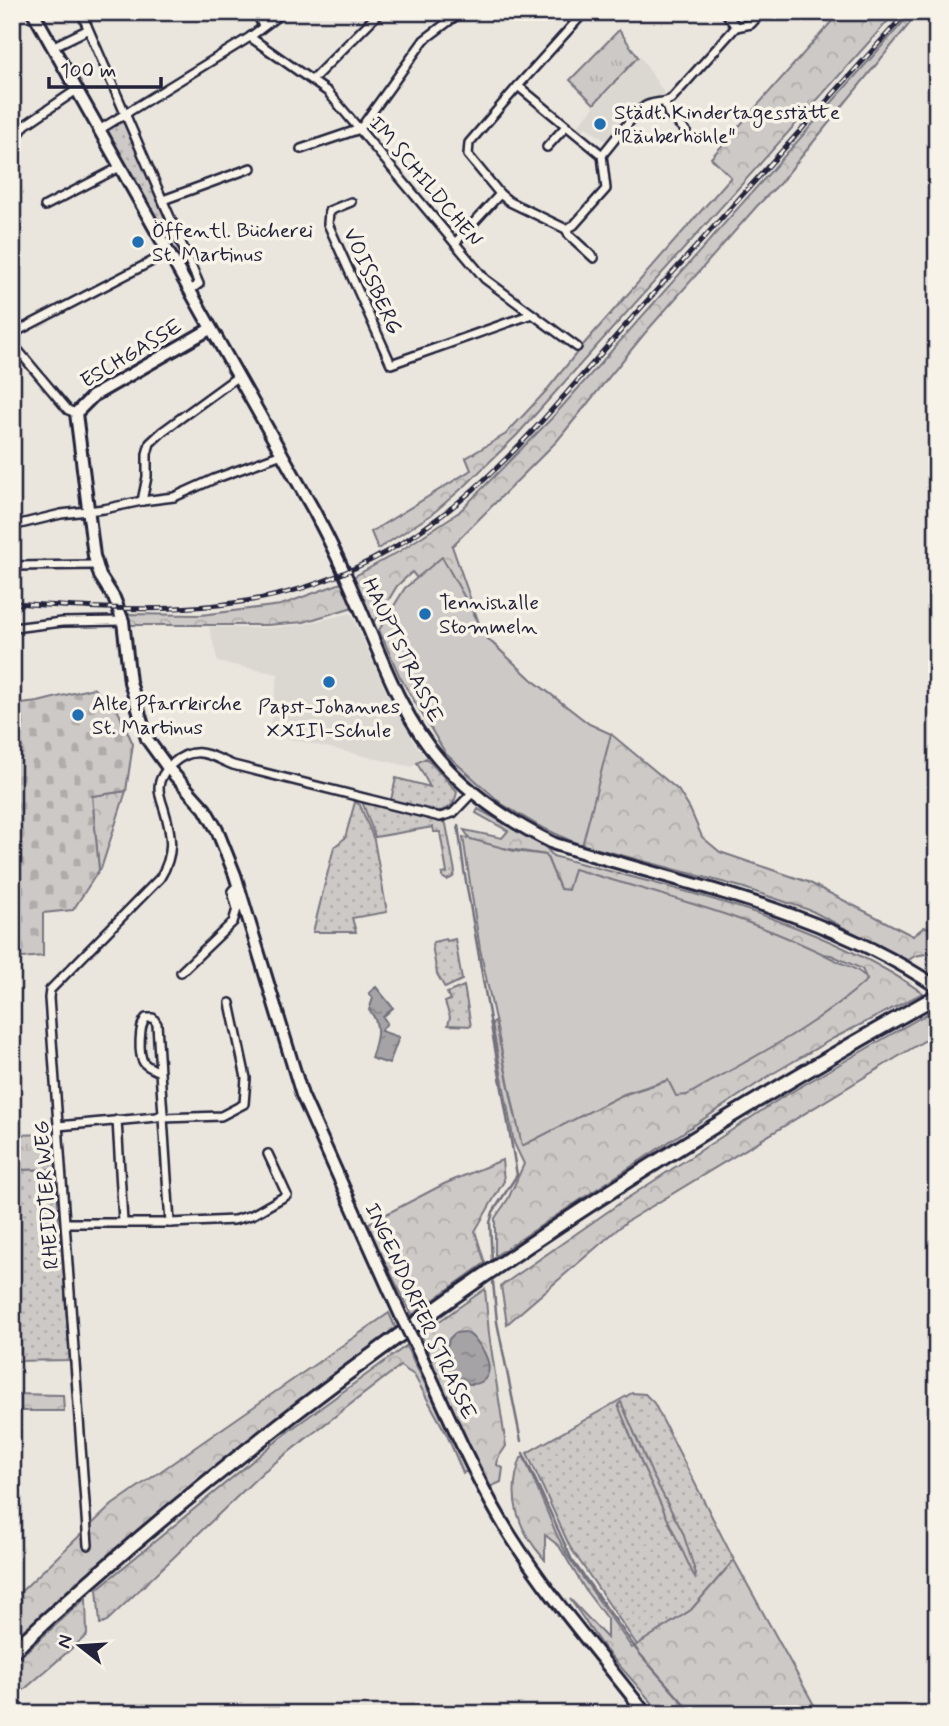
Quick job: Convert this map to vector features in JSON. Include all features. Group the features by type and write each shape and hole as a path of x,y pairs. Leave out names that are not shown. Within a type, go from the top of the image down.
{"main road":[{"path":"12,1652 102,1570 235,1460 379,1350 480,1278 603,1196 736,1113 937,996"}],"street":[{"name":"HAUPTSTRASSE","path":"33,12 75,91 282,454 340,561 405,707 438,758 472,793 530,832 555,844 774,907 869,947 937,987"},
{"path":"81,12 199,284 189,291"},
{"path":"256,12 262,26"},
{"path":"99,130 250,37 283,12"},
{"path":"312,80 380,12"},
{"path":"301,149 360,129 424,40 461,12"},
{"path":"725,12 736,27"},
{"path":"602,155 644,107 665,103 736,27 751,24 762,12"},
{"path":"581,16 469,143 468,155 500,194 510,202 566,229 594,258"},
{"path":"52,47 87,30"},
{"name":"IM SCHILDCHEN","path":"250,37 328,92 485,279 577,347"},
{"path":"518,86 602,155 606,189 574,225 566,229"},
{"path":"12,144 25,125 75,91"},
{"path":"665,103 668,115 686,131"},
{"path":"547,147 566,126"},
{"path":"45,206 120,167"},
{"path":"163,200 251,168"},
{"path":"456,243 500,194"},
{"name":"VOISSBERG","path":"351,202 329,211 328,224 391,364 532,314"},
{"path":"12,334 169,253"},
{"name":"ESCHGASSE","path":"76,413 93,396 210,329"},
{"path":"12,343 68,410 76,413 96,565 12,566"},
{"path":"142,501 150,443 237,377"},
{"path":"12,517 13,526 61,513 174,497 282,454"},
{"name":"INGENDORFER STRASSE","path":"96,565 117,603 123,621 127,664 147,739 210,817 238,886 302,1095 402,1318 479,1480 508,1533 567,1614 646,1714"},
{"path":"13,628 62,622 123,621"},
{"path":"168,768 191,752 205,753 233,765 440,817 453,813 472,793"},
{"name":"RHEIDTER WEG","path":"88,1545 49,998 50,990 160,878 167,866 172,841 159,790 161,779 168,768"},
{"name":"INGENDORFER STRASSE","path":"181,972 233,922 237,909 232,891 238,886"},
{"path":"58,1126 163,1116 221,1116 244,1104 246,1078 230,1003"},
{"path":"160,1072 144,1063 142,1058 140,1030 141,1022 145,1018 153,1018 157,1024 170,1223"},
{"path":"117,1120 122,1222"},
{"path":"67,1223 170,1223 233,1220 252,1215 287,1195 268,1154"}],"shaded area":[{"path":"640,56 666,96 639,106 607,142 586,127 582,131 577,126"},
{"name":"Papst-Johannes XXIII-Schule","path":"351,613 386,691 414,742 426,758 412,767 269,734 278,674 218,662 209,627 268,628 305,624"}],"green space":[{"path":"840,12 896,12 517,435 431,515 378,549 371,532 471,470 466,458 506,434 731,177 711,158"},
{"path":"912,12 919,12 780,183 645,333 557,441 452,546 480,626 488,639 531,679 589,724 611,734 678,790 702,837 720,852 808,882 913,936 924,927 937,929 937,952 915,956 907,961 812,911 741,887 557,838 527,825 494,804 460,775 446,754 448,746 437,582 427,570 417,578 412,572 397,586 373,622 349,594 353,607 304,622 267,625 129,625 125,614 201,615 281,605 344,582 400,551 459,512 551,419"},
{"path":"619,30 638,57 594,104 570,80"},
{"path":"123,121 193,277 188,282 106,131"},
{"path":"442,557 488,639 531,679 589,724 611,734 582,846 539,826 502,804 446,754 400,677 379,630 405,588"},
{"path":"93,688 108,700 113,700 133,744 126,791 92,796 99,870 73,910 43,913 43,956 12,959 12,705 38,702"},
{"path":"426,758 457,791 454,802 440,811 420,809 391,800 396,778 430,787 417,763"},
{"path":"126,791 101,869 99,870 92,796"},
{"path":"362,801 446,824 455,872 453,877 447,880 442,877 442,874 447,873 440,832 434,832 433,827 375,837"},
{"path":"355,802 360,805 374,840 387,912 352,918 356,932 313,932 334,847 345,838"},
{"path":"478,809 543,844 553,856 697,895 791,925 837,944 923,993 834,1038 772,1074 495,1256 495,1218 508,1199 524,1164 514,1143 492,1023 495,1021 515,1115 534,1124 669,1080 867,980 862,969 831,955 560,889 546,855 497,847 470,839 464,830 502,838 508,831 476,813"},
{"path":"463,837 514,851 546,855 560,889 568,890 574,869 674,898 741,920 806,946 854,969 867,980 803,1028 687,1095 676,1096 668,1080 624,1094 522,1146 480,949"},
{"path":"455,939 462,980 445,988 437,974 432,945 433,942"},
{"path":"464,986 471,1026 448,1025 450,1017 445,1002 450,1000 447,993"},
{"path":"937,1008 937,1033 626,1222 507,1324 501,1286 623,1201 781,1098"},
{"path":"54,1134 59,1169 12,1170 12,1135"},
{"path":"502,1160 504,1181 475,1231 485,1263 412,1315 371,1235 369,1223 444,1184"},
{"path":"56,1169 70,1360 12,1361 12,1170"},
{"path":"485,1289 506,1446 497,1465 503,1468 501,1482 490,1487 459,1429 421,1334"},
{"path":"389,1313 396,1329 244,1446 95,1568 12,1641 12,1600 112,1505"},
{"path":"406,1346 469,1471 463,1473 447,1435 414,1375 400,1366 263,1472 107,1621 100,1624 97,1589 290,1430"},
{"path":"632,1393 645,1394 654,1403 734,1560 691,1610 637,1645 570,1547 527,1453"},
{"path":"12,1394 63,1395 64,1411 12,1411"},
{"path":"621,1402 652,1474 683,1533 695,1578 642,1464 618,1405"},
{"path":"524,1457 567,1555 632,1648 691,1610 734,1560 819,1714 662,1714 603,1647 570,1599 607,1638 607,1619 586,1591 559,1546 545,1535 545,1560 528,1537 517,1513 515,1500 517,1473 521,1458"},
{"path":"86,1598 87,1635 12,1700 12,1664"}],"water":[{"path":"376,987 393,1008 383,1017 387,1023 381,1031 399,1037 389,1064 371,1058 377,1027 369,1010 373,998 369,993"},
{"path":"465,1332 480,1346 489,1367 486,1378 478,1383 468,1384 458,1380 450,1371 446,1357 449,1339 455,1333"}],"waterway":[{"path":"458,825 517,1175 493,1212 490,1223 492,1262"},
{"path":"493,1282 497,1322 521,1441"},
{"path":"523,1453 572,1560 639,1653 693,1714"}],"railway":[{"path":"12,603 128,609 243,602 318,583 370,561 418,533 461,500 538,426 907,12"}],"place":[{"name":"Städt. Kindertagesstätte \"Räuberhöhle\"","path":"600,124"},
{"name":"Öffentl. Bücherei St. Martinus","path":"138,242"},
{"name":"Tennishalle Stommeln","path":"425,614"},
{"name":"Papst-Johannes XXIII-Schule","path":"329,682"},
{"name":"Alte Pfarrkirche St. Martinus","path":"78,715"}]}
